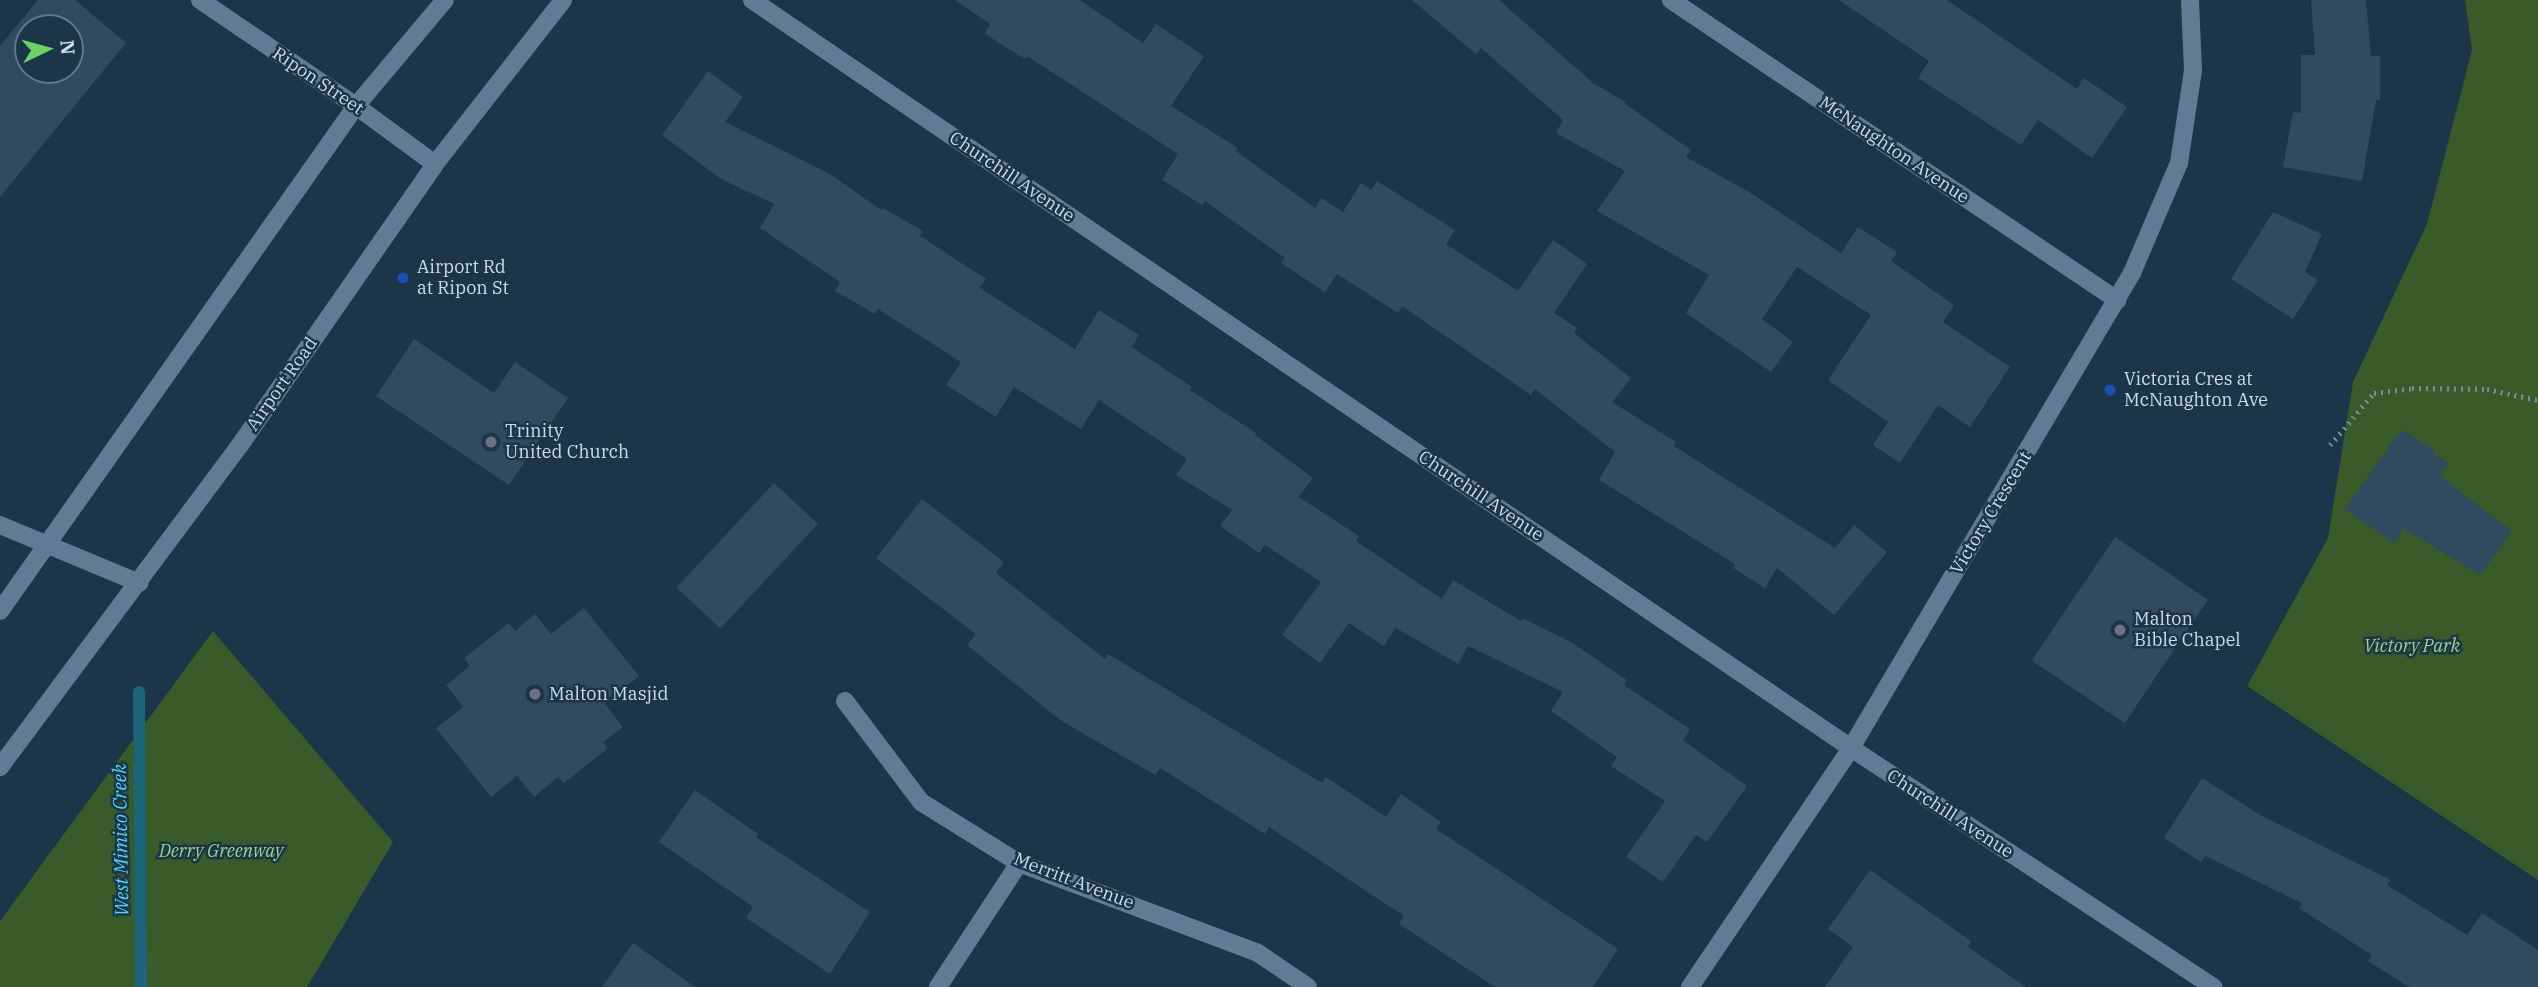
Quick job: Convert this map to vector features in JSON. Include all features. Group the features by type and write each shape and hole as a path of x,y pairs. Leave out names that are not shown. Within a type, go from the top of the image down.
{"street":[{"name":"Ripon Street","path":"200,0 356,106 435,164"},
{"path":"0,611 356,106 444,0"},
{"name":"Airport Road","path":"0,767 240,445 435,164 563,0"},
{"name":"Churchill Avenue","path":"752,0 1851,748 2213,987"},
{"name":"McNaughton Avenue","path":"1671,0 2117,300"},
{"name":"Victory Crescent","path":"1690,987 1851,748 2132,273 2179,163 2193,70 2190,0"},
{"path":"0,525 139,583"},
{"name":"Merritt Avenue","path":"845,701 921,802 1019,863 1258,953 1308,987"},
{"path":"938,987 1019,863"}],"path":[{"path":"2330,445 2374,393 2412,388 2487,389 2538,400"}],"green space":[{"name":"Victory Park","path":"2465,0 2538,0 2538,880 2247,686 2328,538 2353,382 2427,224 2472,50"},
{"name":"Derry Greenway","path":"213,631 393,842 307,987 0,987 0,921"}],"building":[{"path":"38,0 75,0 126,43 0,197 0,46 14,29 14,84 84,84 84,14 26,14"},
{"path":"955,0 1080,0 1143,43 1156,24 1204,56 1171,106 1238,148 1236,151 1315,208 1321,198 1343,212 1361,183 1371,190 1377,181 1455,230 1446,244 1518,291 1553,240 1587,264 1554,313 1577,328 1574,333 1631,378 1612,402 1676,442 1674,446 1835,548 1854,525 1887,552 1834,615 1777,568 1765,588 1733,568 1735,564 1599,480 1615,452 1535,389 1531,395 1402,306 1398,313 1337,274 1325,292 1281,263 1285,258 1205,201 1202,205 1162,180 1178,154 1027,56 1025,59 985,34 990,24"},
{"path":"1412,0 1499,0 1593,83 1626,102 1625,104 1691,150 1686,157 1749,192 1841,253 1858,227 1897,252 1891,261 1954,305 1943,322 2010,367 1970,427 1938,405 1900,463 1873,445 1888,422 1828,380 1871,315 1797,267 1762,319 1793,342 1771,372 1686,313 1709,275 1597,211 1625,171 1556,133 1563,120 1481,48 1476,54"},
{"path":"1839,0 1947,0 2077,89 2084,78 2127,107 2092,158 2038,120 2021,145 1918,78 1929,61"},
{"path":"2311,0 2366,0 2371,56 2380,56 2380,100 2376,100 2362,181 2283,167 2293,112 2301,113 2301,55 2315,55"},
{"path":"708,71 743,97 725,122 830,174 881,210 883,208 923,231 920,236 986,279 980,288 1075,349 1099,310 1139,335 1132,347 1192,387 1190,390 1256,433 1255,435 1313,478 1299,497 1359,536 1356,541 1442,599 1453,580 1521,621 1522,618 1571,642 1627,680 1624,685 1690,729 1683,740 1747,786 1707,842 1696,835 1663,882 1626,857 1665,801 1611,766 1617,757 1551,711 1563,692 1468,646 1458,664 1396,628 1384,646 1349,623 1320,663 1282,635 1321,582 1265,545 1259,553 1220,526 1232,510 1176,475 1187,459 1099,400 1081,429 1014,387 996,417 946,385 961,362 878,309 875,314 835,291 840,282 760,228 774,204 721,179 662,135"},
{"path":"2273,212 2322,234 2305,272 2318,280 2293,319 2231,279"},
{"name":"Trinity United Church","path":"414,339 494,393 515,362 568,398 509,485 376,396"},
{"path":"2401,430 2435,450 2433,453 2448,463 2439,476 2512,531 2480,575 2403,528 2394,543 2345,509"},
{"path":"774,483 818,524 720,629 676,588"},
{"path":"922,499 1004,562 996,573 1105,659 1108,654 1322,783 1326,777 1386,817 1401,794 1441,822 1436,829 1618,949 1593,987 1495,987 1399,924 1404,916 1269,827 1265,834 1160,768 1155,775 1060,720 967,645 976,634 876,558"},
{"name":"Malton Bible Chapel","path":"2115,537 2208,600 2125,723 2032,661"},
{"name":"Malton Masjid","path":"584,608 639,676 605,704 623,727 603,742 608,748 564,783 558,777 534,797 517,776 491,797 436,728 463,707 446,685 470,666 464,658 509,623 515,631 535,614 551,634"},
{"path":"2202,778 2262,816 2391,880 2387,885 2467,935 2482,913 2538,950 2538,987 2409,987 2368,961 2372,955 2299,908 2302,903 2205,856 2201,862 2164,838"},
{"path":"695,790 758,834 756,837 870,912 830,974 746,918 753,907 659,842"},
{"path":"1870,870 1971,941 1968,947 2026,987 1825,987 1853,947 1828,929"},
{"path":"633,943 695,987 602,987"}],"waterway":[{"name":"West Mimico Creek","path":"139,692 141,987"}],"place":[{"name":"Airport Rd at Ripon St","path":"403,278"},
{"name":"Victoria Cres at McNaughton Ave","path":"2110,390"},
{"name":"Trinity United Church","path":"491,442"},
{"name":"Malton Bible Chapel","path":"2120,630"},
{"name":"Malton Masjid","path":"535,694"}]}
